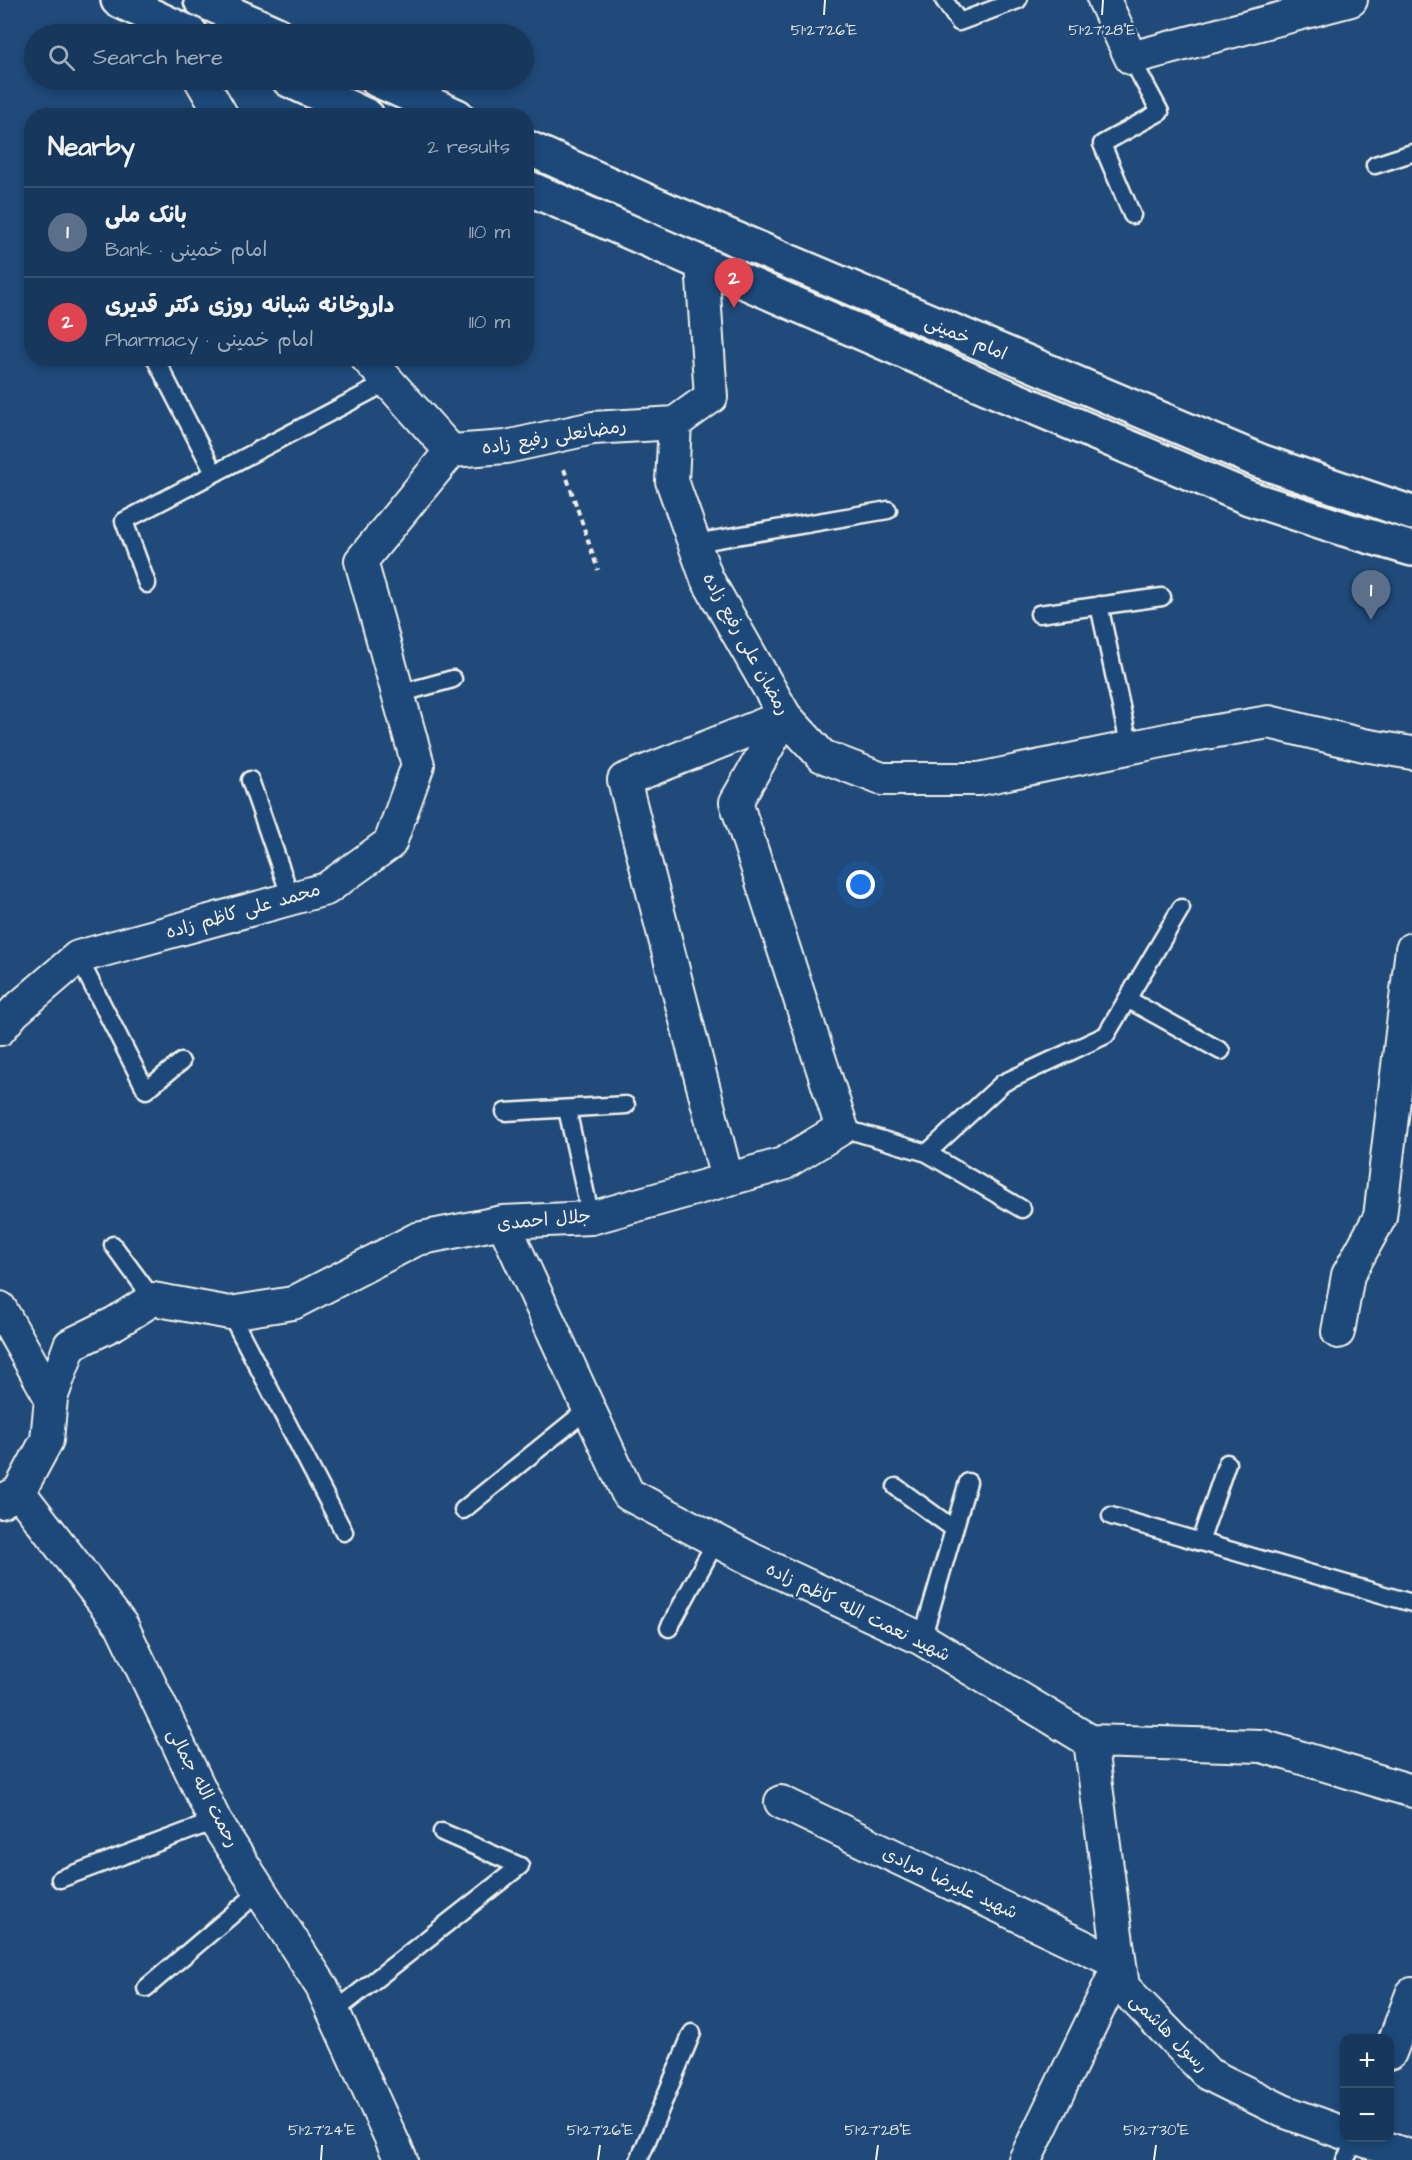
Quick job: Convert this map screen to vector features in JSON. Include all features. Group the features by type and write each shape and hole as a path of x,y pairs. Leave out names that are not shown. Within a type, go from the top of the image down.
{"main road":[{"path":"118,0 179,23"},
{"path":"201,0 255,24"},
{"path":"311,90 350,108"},
{"path":"399,90 439,108"},
{"name":"امام خمینی","path":"534,151 665,210 1260,461 1412,513"},
{"name":"امام خمینی","path":"534,190 1249,498 1344,530 1412,549"}],"street":[{"path":"1104,0 1131,58 1351,0"},
{"path":"207,90 217,108"},
{"path":"675,423 711,397 702,264"},
{"path":"374,366 451,451"},
{"name":"رمضانعلی رفیع زاده","path":"451,451 506,447 593,428 675,423"},
{"name":"رمضان علی رفیع زاده","path":"675,423 672,481 707,579 784,716 822,756 882,779 980,779 1269,722 1364,745 1412,753"},
{"name":"محمد علی کاظم زاده","path":"0,1029 14,1012 78,957 326,889 390,843 418,765 361,561 451,451"},
{"path":"784,716 736,802 842,1128"},
{"path":"727,1179 624,780 784,716"},
{"path":"1338,1332 1348,1275 1380,1217 1412,949"},
{"name":"جلال احمدی","path":"153,1299 230,1313 293,1303 417,1239 503,1222 591,1218 783,1164 842,1128"},
{"name":"شهید نعمت الله کاظم زاده","path":"503,1222 628,1494 751,1559 922,1639 1090,1741 1262,1746 1412,1791"},
{"path":"9,1497 47,1440 51,1398 70,1345 115,1323 153,1299"},
{"path":"0,1308 51,1398"},
{"name":"رحمت الله جمالی","path":"9,1497 122,1626 215,1821 322,1987 399,2159"},
{"name":"رسول هاشمی","path":"1090,1741 1123,1987 1208,2074 1282,2111 1340,2132"},
{"name":"شهید علیرضا مرادی","path":"781,1802 1120,1964"},
{"path":"1025,2160 1120,1964"},
{"path":"1394,2040 1412,1995"},
{"path":"1369,2142 1412,2157"}],"lane":[{"path":"944,0 959,22 1018,0"},
{"path":"1131,58 1160,112 1102,144 1132,215"},
{"path":"1375,165 1412,153"},
{"path":"159,366 214,473"},
{"path":"147,584 124,521 388,382"},
{"path":"695,543 888,510"},
{"path":"1039,614 1162,597"},
{"path":"1099,605 1130,748"},
{"path":"398,694 453,679"},
{"path":"250,780 291,898"},
{"path":"927,1153 1003,1083 1106,1035 1181,908"},
{"path":"78,957 146,1090 181,1062"},
{"path":"1127,999 1221,1051"},
{"path":"505,1112 626,1105"},
{"path":"567,1109 591,1218"},
{"path":"842,1128 927,1153 1022,1209"},
{"path":"113,1245 153,1299"},
{"path":"230,1313 344,1532"},
{"path":"463,1510 588,1409"},
{"path":"1200,1542 1227,1463"},
{"path":"922,1639 968,1482"},
{"path":"896,1487 954,1529"},
{"path":"1111,1516 1412,1602"},
{"path":"669,1628 716,1541"},
{"path":"60,1879 215,1821"},
{"path":"334,2012 520,1866 442,1832"},
{"path":"146,1988 261,1890"},
{"path":"639,2160 692,2033"},
{"path":"1345,2160 1355,2142"}],"path":[{"path":"553,436 598,570"}],"place":[{"name":"داروخانه شبانه روزی دکتر قدیری","path":"734,308"},
{"name":"بانک ملی","path":"1371,620"}]}
